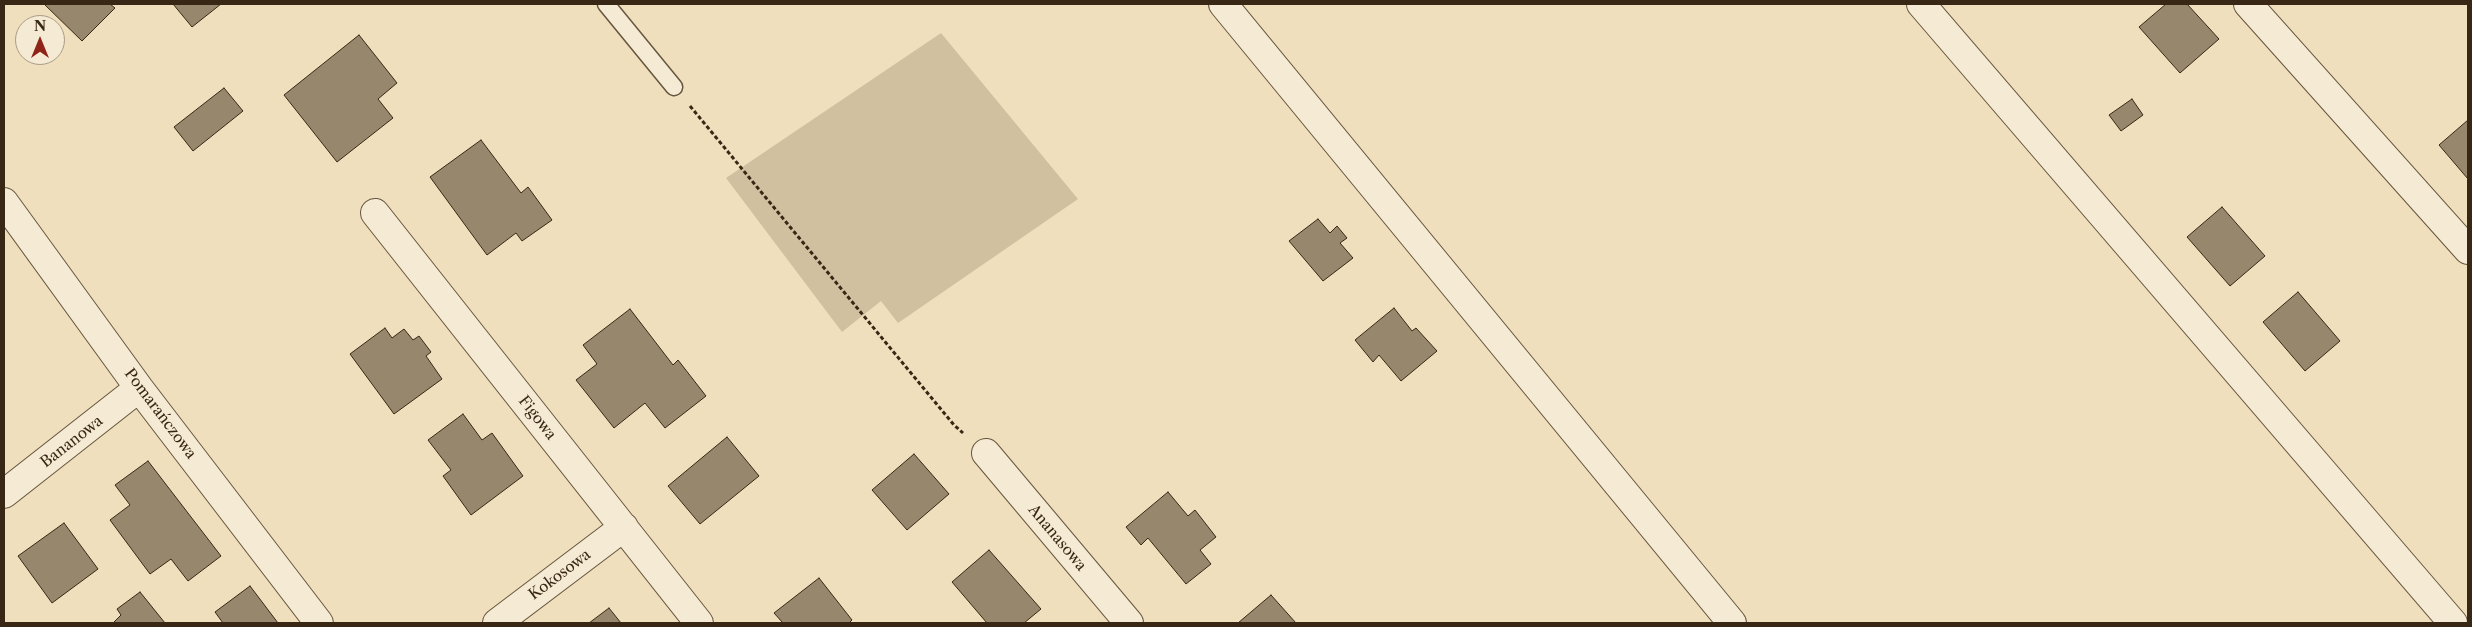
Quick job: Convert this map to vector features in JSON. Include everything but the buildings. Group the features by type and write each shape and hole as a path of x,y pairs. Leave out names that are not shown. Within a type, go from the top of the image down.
{"street":[{"path":"1223,4 1732,623"},
{"path":"1921,4 2453,623"},
{"path":"2248,4 2468,250"},
{"name":"Pomarańczowa","path":"4,202 139,388 320,623"},
{"name":"Figowa","path":"375,213 699,623"},
{"name":"Bananowa","path":"4,494 139,388"},
{"name":"Ananasowa","path":"986,452 1129,623"},
{"name":"Kokosowa","path":"497,623 624,527"}],"lane":[{"path":"606,4 674,87"}],"path":[{"path":"674,87 954,425 986,452"}],"shaded area":[{"path":"941,33 1078,199 898,323 881,301 842,332 726,178"}]}
